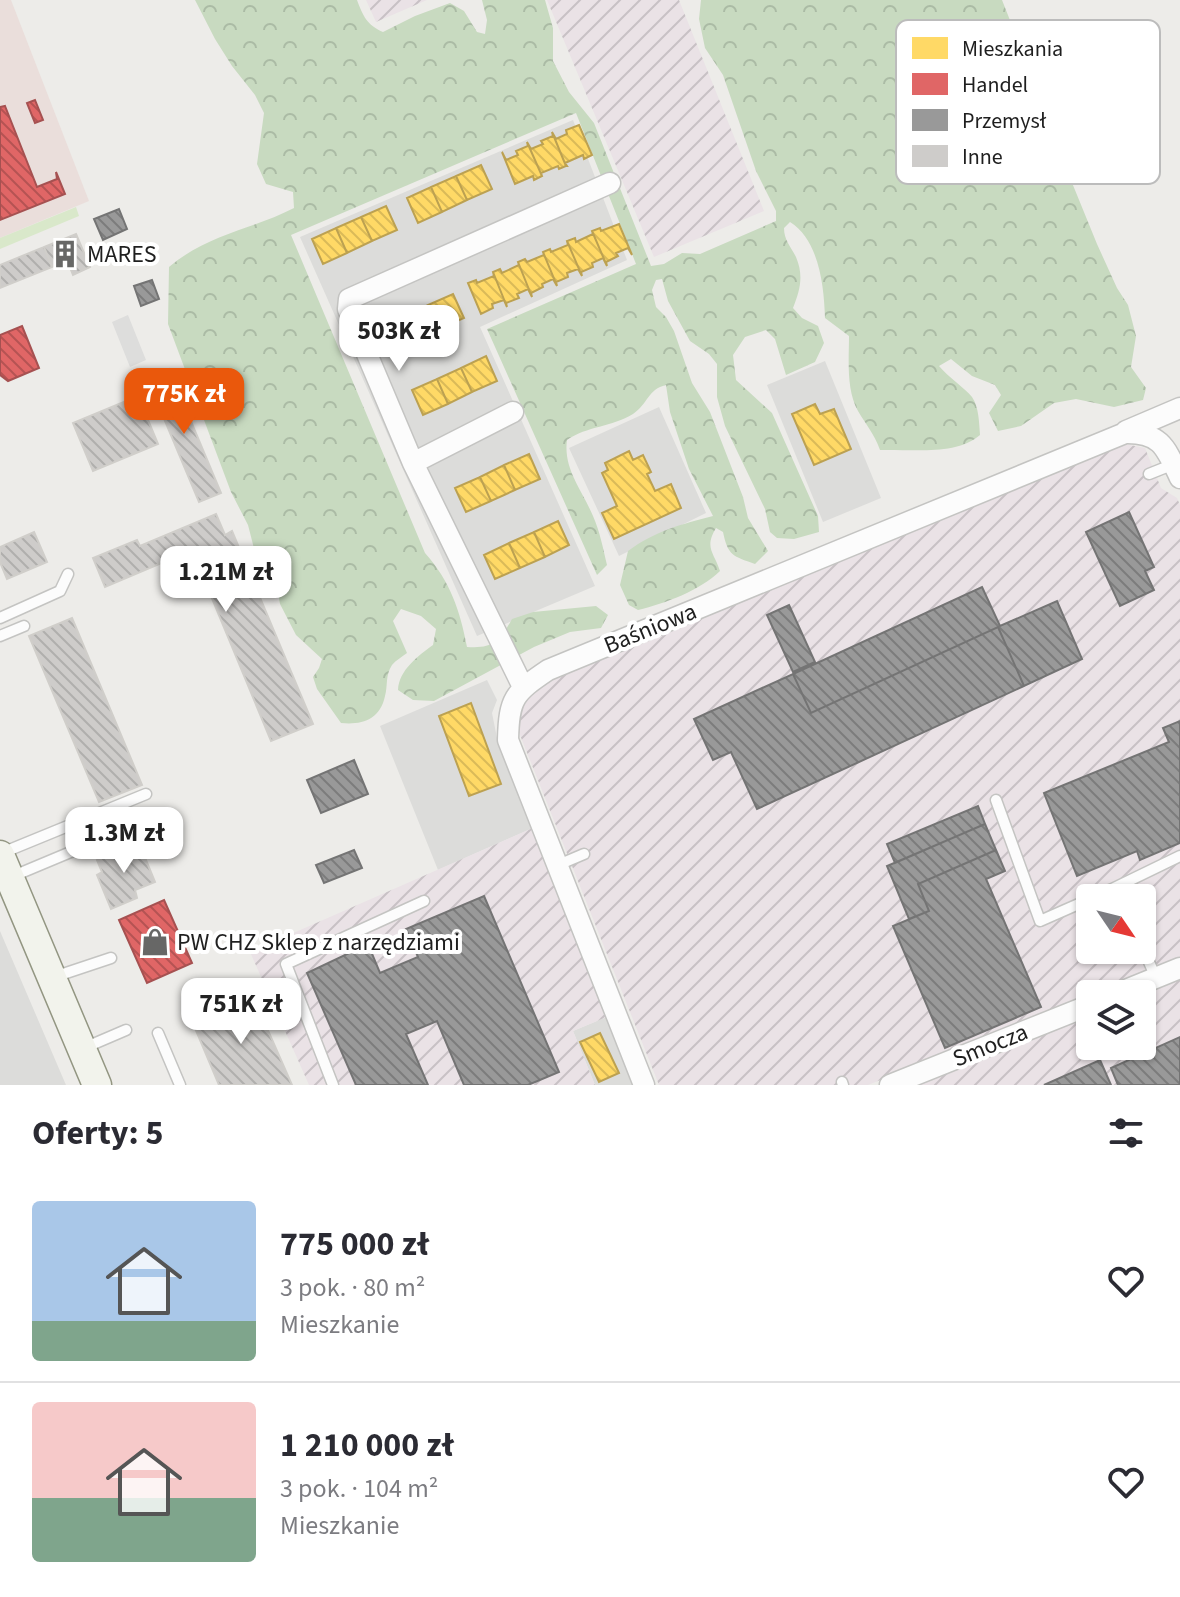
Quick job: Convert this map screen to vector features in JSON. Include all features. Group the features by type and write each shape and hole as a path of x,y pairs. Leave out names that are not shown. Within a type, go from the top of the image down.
{"main road":[{"path":"3,862 97,1085"}],"street":[{"path":"610,183 349,299 348,309 413,463 523,687 508,709 508,740 644,1085"},
{"path":"1100,442 1180,408"},
{"path":"413,463 513,412"},
{"name":"Baśniowa","path":"523,687 548,670 1125,433 1142,433 1158,439 1174,466"},
{"path":"1151,980 1180,968"},
{"name":"Smocza","path":"890,1085 1076,1011"}],"lane":[{"path":"1149,474 1174,466"},
{"path":"0,618 60,591 68,574"},
{"path":"0,636 24,626"},
{"path":"3,862 146,794"},
{"path":"996,800 1040,921 1076,905"},
{"path":"3,862 140,823"},
{"path":"558,865 584,854"},
{"path":"1130,884 1180,856"},
{"path":"333,1085 286,964 424,901"},
{"path":"52,978 111,958"},
{"path":"1150,964 1156,978"},
{"path":"82,1049 126,1030"},
{"path":"158,1033 180,1085"}],"shaded area":[{"path":"0,0 11,0 89,201 0,238"},
{"path":"366,0 427,0 376,22"},
{"path":"547,0 679,0 764,211 654,257"},
{"path":"573,120 627,260 480,327 595,586 477,636 300,237"},
{"path":"128,315 146,360 130,367 112,322"},
{"path":"825,361 881,498 823,522 767,385"},
{"path":"659,407 706,513 619,556 569,448"},
{"path":"1125,444 1145,448 1161,488 1177,498 1180,505 1180,958 1126,980 1076,980 1076,1000 868,1085 659,1085 518,730 525,699 533,688"},
{"path":"487,680 497,700 492,713 497,738 535,827 438,870 380,726"},
{"path":"535,827 609,1016 573,1031 595,1085 309,1085 250,952"},
{"path":"0,931 66,1085 0,1085"},
{"path":"1180,977 1180,1085 911,1085 1076,1019 1076,1060 1156,1060 1156,988"},
{"path":"623,1010 652,1085 595,1085 573,1031"}],"green space":[{"path":"195,0 357,0 366,19 383,32 450,3 464,11 477,32 485,34 487,20 482,0 545,0 553,28 553,61 569,92 594,123 651,266 664,264 682,253 700,254 776,221 776,211 756,171 723,75 705,48 699,19 701,0 1002,0 1010,20 896,20 896,184 1073,184 1117,288 1128,305 1136,336 1131,367 1146,388 1143,400 1114,407 1076,399 1054,403 1021,426 998,431 989,413 1001,395 995,385 972,376 951,359 939,366 972,397 980,435 970,442 946,449 880,450 854,402 849,374 849,336 825,318 821,278 814,252 800,230 790,222 784,232 796,257 800,277 793,308 802,318 818,326 824,343 815,362 786,375 775,339 766,330 745,337 733,355 736,380 772,413 818,516 819,532 794,539 777,538 770,532 765,509 725,426 717,397 717,364 709,354 690,341 668,301 662,279 656,280 652,290 656,307 674,331 692,383 710,412 748,518 768,551 755,564 741,559 730,551 723,532 716,528 710,545 720,571 682,595 638,610 629,605 620,585 628,551 659,533 713,516 689,469 670,412 666,385 655,390 633,414 567,440 571,470 595,522 607,565 597,575 487,329 636,264 576,113 291,235 425,553 453,597 467,647 490,645 504,633 512,619 533,612 596,606 608,615 601,628 570,632 534,647 434,701 413,700 398,690 406,670 433,645 436,629 421,616 401,609 393,621 407,653 390,669 383,704 374,716 363,722 341,723 317,689 313,677 322,659 296,635 280,604 277,588 269,574 258,564 248,525 231,492 168,324 169,267 199,247 294,208 293,192 266,184 257,164 264,113 255,95 215,39"},
{"path":"76,207 79,216 0,249 0,238"}],"building: Mieszkania":[{"path":"579,125 592,155 584,159 583,155 565,163 566,166 552,132 556,139 567,134 566,130"},
{"path":"552,132 566,166 541,173 542,176 527,142 531,149 553,136"},
{"path":"527,142 542,176 534,180 533,176 515,184 502,152 506,160 518,155 516,151 528,146"},
{"path":"481,165 492,189 467,200 456,176"},
{"path":"456,176 467,200 442,212 431,187"},
{"path":"431,187 442,212 418,223 407,198"},
{"path":"386,206 397,230 372,241 361,217"},
{"path":"361,217 372,241 347,253 336,228"},
{"path":"619,224 632,255 628,248 616,253 618,256 606,262 607,266 592,231"},
{"path":"336,228 347,253 323,264 312,239"},
{"path":"592,231 607,266 603,258 581,272 582,276 567,241 575,238 576,242 593,234"},
{"path":"567,241 582,276 578,269 567,273 568,277 556,282 557,286 543,252 568,245"},
{"path":"543,252 557,286 553,279 531,293 532,297 518,262 525,259 527,262 544,255"},
{"path":"518,262 532,297 528,289 517,294 519,298 506,303 507,307 493,272 500,269 502,273 519,265"},
{"path":"493,272 507,307 504,300 492,304 493,308 481,314 468,283 494,276"},
{"path":"453,294 464,318 439,329 428,305"},
{"path":"428,305 439,329 415,341 404,316"},
{"path":"404,316 415,341 390,352 379,327"},
{"path":"486,356 497,381 472,392 461,368"},
{"path":"461,368 472,392 448,404 437,379"},
{"path":"437,379 448,404 423,415 412,390"},
{"path":"815,404 820,414 834,409 851,449 814,465 792,414"},
{"path":"629,451 633,460 643,455 655,491 671,484 681,508 614,539 602,513 617,506 602,473 608,470 605,463"},
{"path":"529,454 540,479 515,490 504,465"},
{"path":"504,465 515,490 491,501 480,477"},
{"path":"480,477 491,501 466,512 455,488"},
{"path":"558,521 569,545 545,557 534,532"},
{"path":"534,532 545,557 520,568 509,543"},
{"path":"509,543 520,568 495,579 484,555"},
{"path":"471,703 501,784 469,796 439,716"},
{"path":"600,1033 619,1073 599,1082 580,1042"}],"building: Handel":[{"path":"35,100 43,120 35,123 27,103"},
{"path":"5,106 37,187 57,179 56,172 65,194 0,220 0,107"},
{"path":"22,326 39,368 8,381 0,375 0,335"},
{"name":"PW CHZ Sklep z narzędziami","path":"164,900 192,963 147,983 119,920"}],"building: Przemysł":[{"path":"119,209 127,229 103,240 94,219"},
{"path":"152,280 159,299 141,306 134,286"},
{"path":"1129,512 1154,567 1145,571 1154,590 1120,606 1086,532"},
{"path":"982,587 1000,626 1057,601 1082,659 1024,686 998,627 811,713 793,674"},
{"path":"789,605 815,662 793,672 767,615"},
{"path":"998,627 1024,686 757,809 731,752 713,760 694,719 793,674 811,713"},
{"path":"1180,721 1180,843 1140,860 1137,851 1077,876 1044,793 1169,742 1163,728"},
{"path":"354,760 368,794 321,813 307,780"},
{"path":"978,806 985,824 895,863 887,844"},
{"path":"985,824 996,850 918,884 929,911 909,919 887,866"},
{"path":"354,850 362,868 324,883 316,865"},
{"path":"996,850 1005,871 986,879 1041,1007 945,1048 893,926 929,911 918,884"},
{"path":"484,896 559,1072 528,1085 464,1085 437,1021 406,1034 428,1085 356,1085 307,973 368,944 380,973 418,957 406,929"},
{"path":"1180,1037 1180,1085 1118,1085 1111,1068 1129,1060 1156,1060 1156,1048"},
{"path":"1100,1060 1111,1085 1044,1085"}],"building: Inne":[{"name":"MARES","path":"76,234 90,267 73,275 67,260 52,267 44,247"},
{"path":"44,247 52,267 0,288 0,265"},
{"path":"169,369 221,493 199,502 147,378"},
{"path":"138,396 158,444 93,471 73,423"},
{"path":"216,514 225,535 232,531 313,724 271,741 192,550 105,587 93,558 137,540 140,546"},
{"path":"34,532 47,562 7,579 0,562 0,547"},
{"path":"72,618 142,785 99,802 29,636"},
{"path":"139,843 155,882 135,890 137,898 111,909 97,875 102,872 97,860"},
{"path":"252,994 292,1085 219,1085 192,1021"}],"place":[{"name":"MARES","path":"65,254"},
{"name":"PW CHZ Sklep z narzędziami","path":"155,942"}]}
